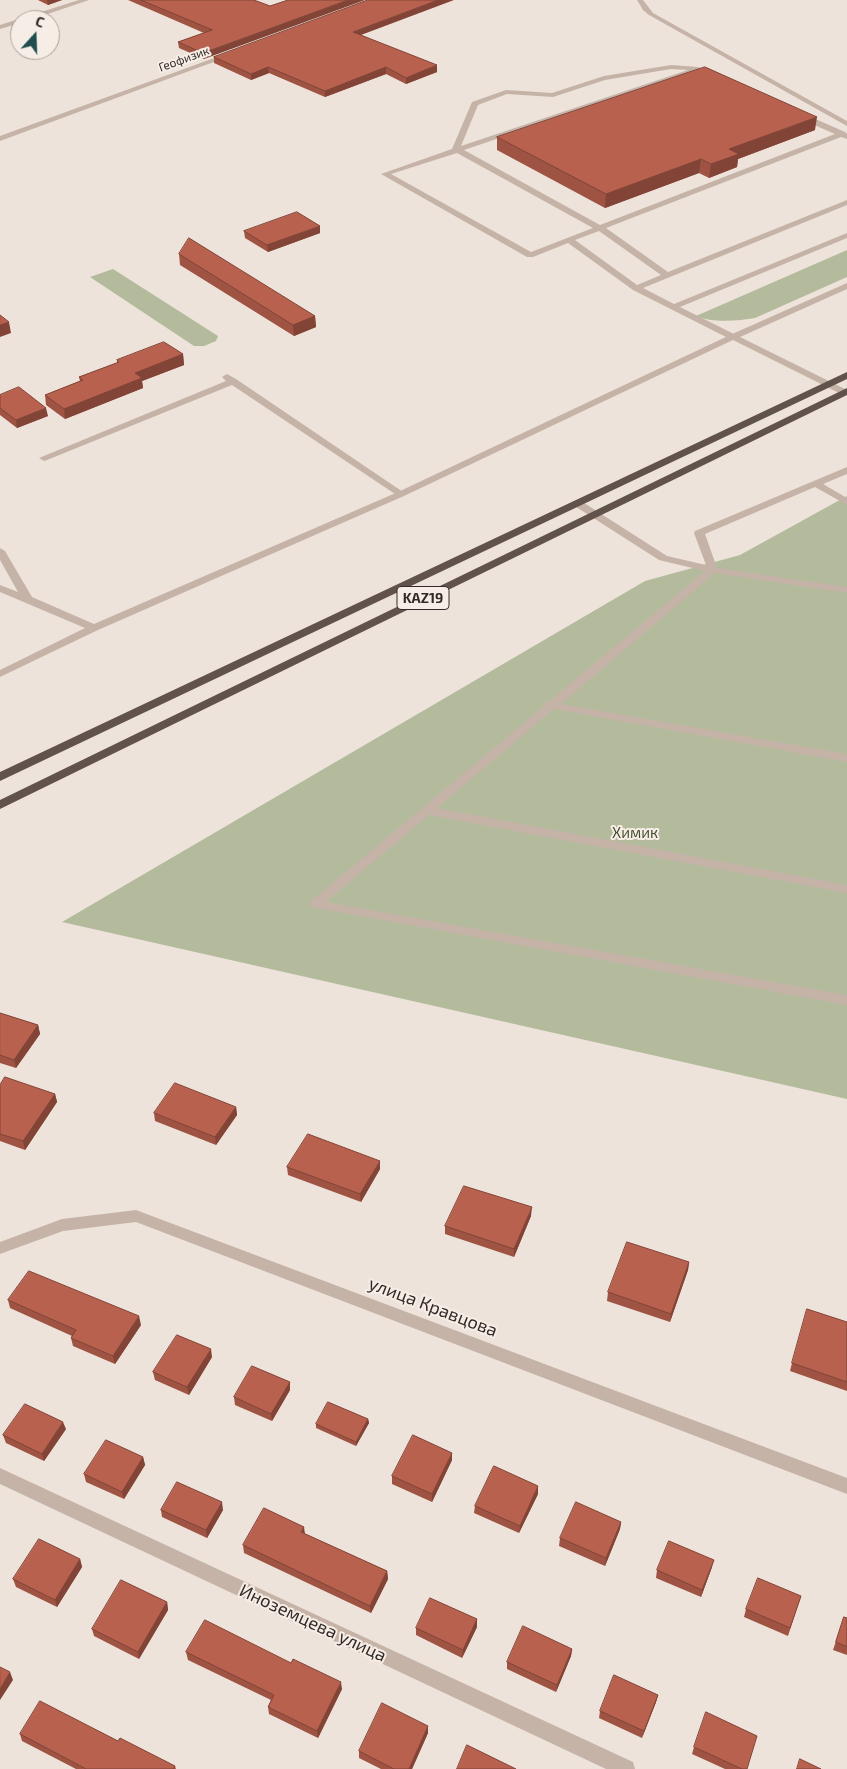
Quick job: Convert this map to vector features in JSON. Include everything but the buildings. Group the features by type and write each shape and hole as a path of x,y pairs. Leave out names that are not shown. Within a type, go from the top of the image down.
{"highway":[{"name":"KAZ19","path":"0,777 847,374"},
{"name":"KAZ19","path":"0,805 845,392"}],"street":[{"path":"54,10 86,0"},
{"path":"640,0 645,9 651,14 847,124"},
{"name":"Геофизик","path":"0,140 238,51"},
{"path":"456,149 475,104 506,92 553,95 604,78 671,67 698,69 716,77"},
{"path":"698,69 385,174 530,255 844,136"},
{"path":"797,114 844,136"},
{"path":"456,149 600,228 667,275"},
{"path":"636,288 847,202"},
{"path":"673,306 847,235"},
{"path":"569,240 636,288 845,392"},
{"path":"0,674 94,628 401,494 733,337 847,286"},
{"path":"44,458 230,379 401,494"},
{"path":"712,570 699,533 847,470"},
{"path":"814,483 847,502"},
{"path":"577,503 663,558 712,570 847,590"},
{"path":"0,551 28,599"},
{"path":"712,570 314,904 847,1000"},
{"path":"0,588 94,628"},
{"path":"549,705 847,758"},
{"path":"426,810 847,889"},
{"name":"улица Кравцова","path":"0,1248 62,1226 136,1216 847,1486"},
{"name":"Иноземцева улица","path":"0,1476 626,1769"}],"green space":[{"path":"847,250 847,277 755,318 733,321 696,316"},
{"path":"113,269 218,336 216,341 204,346 194,346 90,277"},
{"name":"Химик","path":"847,496 847,1099 62,922 645,581 740,555"}]}
